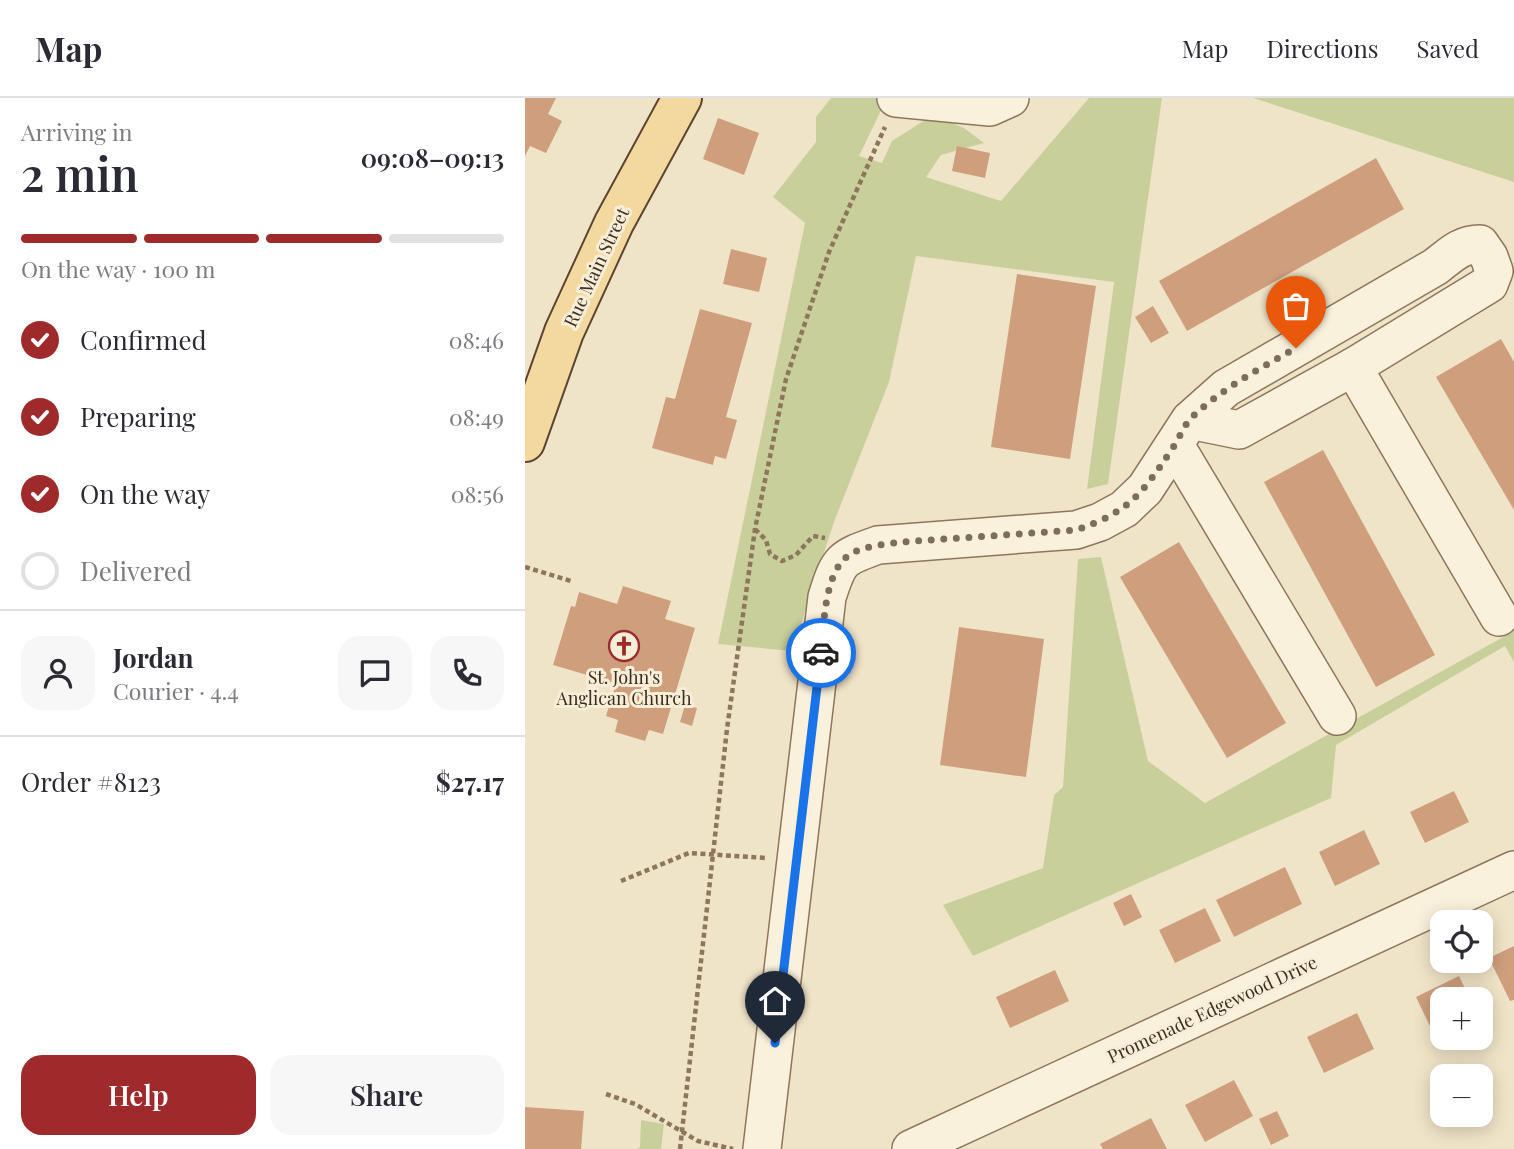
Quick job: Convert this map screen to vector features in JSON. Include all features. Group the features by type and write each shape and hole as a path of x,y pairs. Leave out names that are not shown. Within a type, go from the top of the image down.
{"main road":[{"name":"Rue Main Street","path":"525,442 557,350 614,223 682,98"}],"street":[{"path":"897,98 990,107 1010,98"},
{"path":"762,1149 827,597 837,568 849,555 890,544 1076,530 1100,522 1123,509 1145,489 1182,432 1226,388 1435,267 1456,249 1469,244 1479,244 1504,277 1353,367 1239,430 1182,432"},
{"path":"1353,367 1499,617"},
{"path":"1182,432 1337,716"},
{"name":"Promenade Edgewood Drive","path":"911,1149 1514,870"}],"path":[{"path":"680,1149 727,729 755,528 790,367 829,252 897,98"},
{"path":"755,528 766,540 770,554 782,561 796,555 813,536 822,537 849,555"},
{"path":"525,567 571,581"},
{"path":"621,881 689,853 798,860"},
{"path":"606,1094 635,1104 698,1140 734,1149"}],"green space":[{"path":"831,98 886,100 859,156 882,163 892,141 933,115 964,128 984,143 941,155 926,177 1001,201 1089,98 1162,98 1108,484 1087,489 1114,282 916,256 889,382 834,522 792,651 718,644 805,223 773,197 816,142 816,117"},
{"path":"1253,98 1514,98 1514,182"},
{"path":"1101,557 1148,761 1205,803 1514,631 1514,662 1505,646 1336,745 1331,798 973,956 943,905 1043,868 1054,795 1063,787 1078,559"},
{"path":"641,1120 664,1124 661,1149 637,1149 640,1147"}],"building":[{"path":"525,98 556,98 548,114 562,121 546,153 530,146 525,156"},
{"path":"718,118 759,133 744,175 703,159"},
{"path":"957,146 990,153 985,178 952,171"},
{"path":"1376,158 1404,209 1187,331 1159,281"},
{"path":"731,249 767,258 759,292 723,284"},
{"path":"1017,274 1096,286 1070,459 991,447"},
{"path":"1153,306 1169,333 1151,343 1135,317"},
{"path":"700,309 752,323 726,417 737,420 726,459 715,456 713,465 652,448 666,397 675,399"},
{"path":"1501,339 1514,362 1514,510 1436,377"},
{"path":"1323,450 1435,655 1376,687 1264,482"},
{"path":"1179,542 1286,723 1227,758 1120,577"},
{"name":"St. John's Anglican Church","path":"623,586 671,601 665,619 695,628 663,734 649,730 645,741 615,732 618,720 606,716 618,678 613,677 611,682 553,665 571,606 575,607 579,592 617,604"},
{"path":"959,627 1044,639 1026,777 940,765"},
{"path":"685,705 697,708 692,726 680,722"},
{"path":"1454,791 1469,822 1425,843 1410,812"},
{"path":"1364,830 1380,864 1335,886 1319,852"},
{"path":"1285,867 1302,904 1234,937 1216,900"},
{"path":"1131,894 1142,917 1124,926 1113,903"},
{"path":"1205,908 1221,941 1175,963 1159,930"},
{"path":"1514,946 1514,1000 1510,1001 1493,966 1493,956"},
{"path":"1055,970 1069,1001 1010,1028 996,997"},
{"path":"1459,976 1464,987 1436,987"},
{"path":"1430,990 1430,1026 1416,997"},
{"path":"1357,1013 1374,1049 1324,1073 1307,1037"},
{"path":"1234,1080 1253,1116 1205,1142 1185,1105"},
{"path":"525,1107 584,1111 581,1149 525,1149"},
{"path":"1277,1111 1289,1136 1271,1145 1259,1119"},
{"path":"1151,1118 1167,1149 1103,1149 1100,1144"}],"way so far":[{"path":"821,653 827,597 837,568 849,555 878,545 1076,530 1100,522 1123,509 1145,489 1189,419 1226,388 1296,348"}],"place":[{"name":"St. John's Anglican Church","path":"624,646"}],"route":[{"path":"775,1043 821,653"}]}
